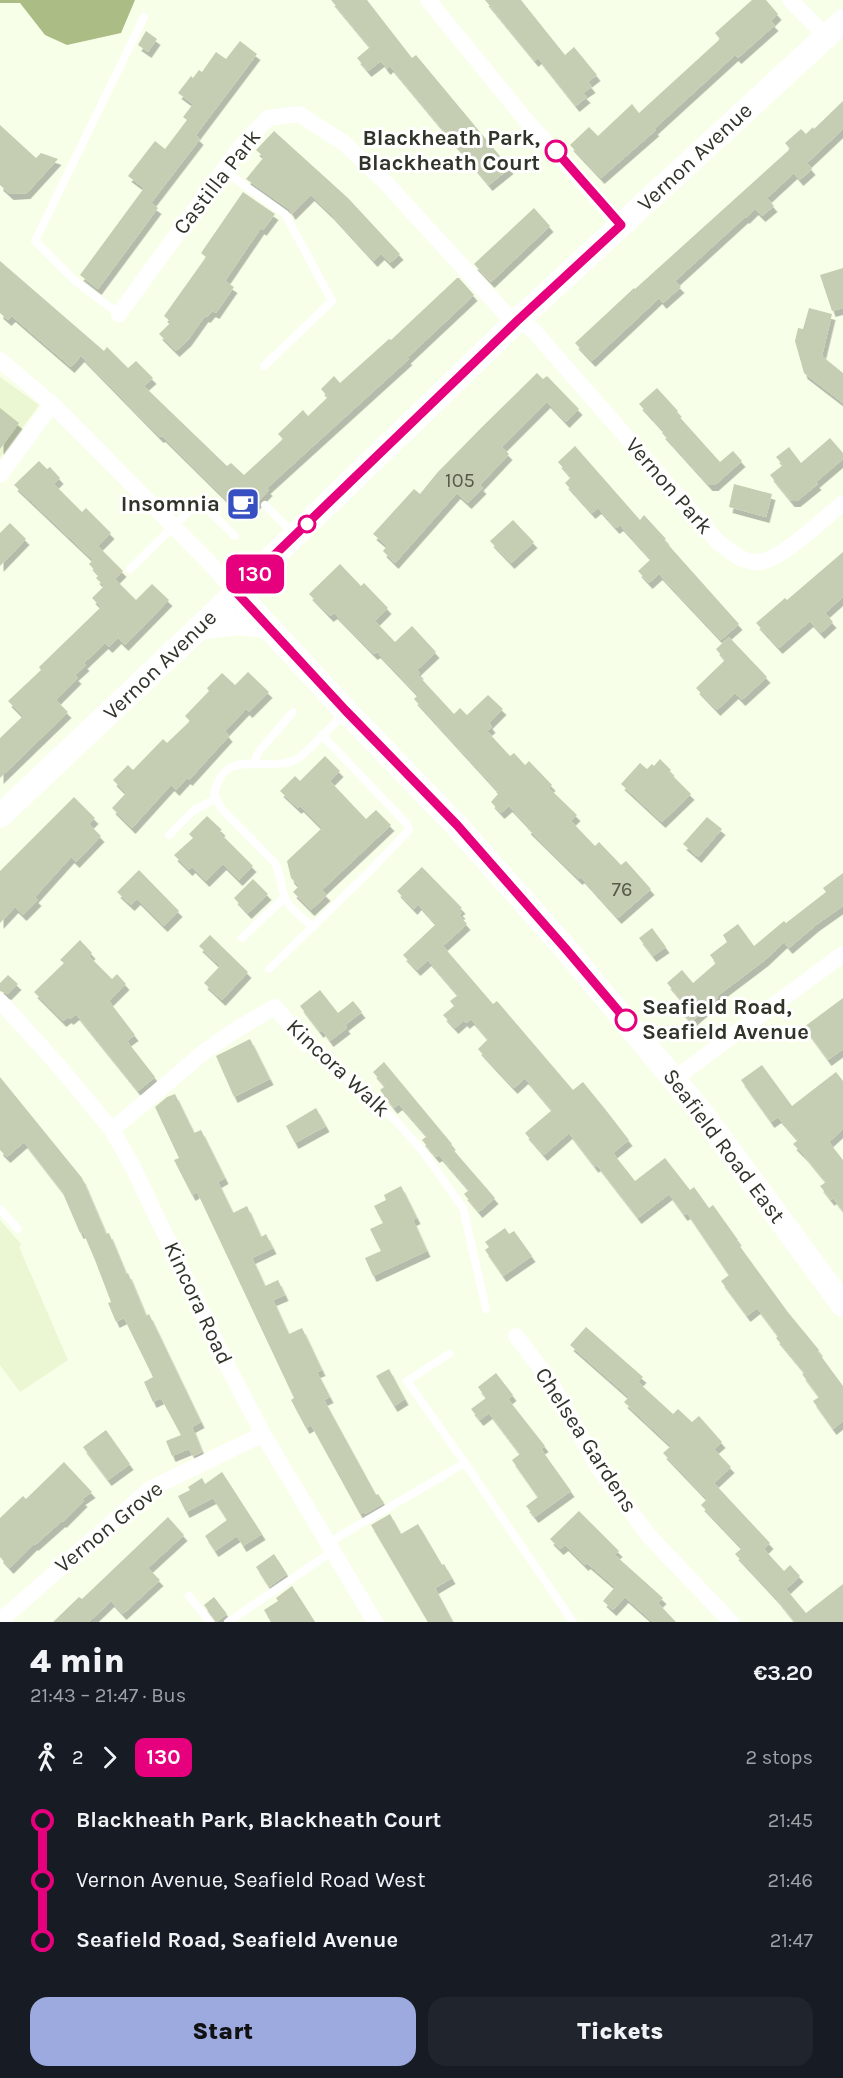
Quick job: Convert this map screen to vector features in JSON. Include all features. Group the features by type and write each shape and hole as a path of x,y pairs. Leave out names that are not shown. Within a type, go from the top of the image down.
{"main road":[{"name":"Vernon Avenue","path":"0,816 199,628 517,321 835,28"},
{"name":"Seafield Road East","path":"236,592 346,711 457,825 565,948 708,1121 843,1305"},
{"path":"199,628 237,623 267,626"}],"street":[{"path":"428,0 525,119 621,225"},
{"path":"790,0 835,28"},
{"name":"Castilla Park","path":"119,314 239,149 268,118 299,114 344,143 385,182 505,313 517,321"},
{"name":"Vernon Park","path":"517,321 533,330 719,543 741,559 758,563 780,555 843,503"},
{"path":"0,360 52,404 236,592"},
{"path":"0,475 52,404"},
{"path":"674,1079 843,954"},
{"name":"Kincora Road","path":"0,1001 58,1065 112,1131 133,1167 262,1434 375,1622"},
{"name":"Kincora Walk","path":"112,1131 204,1052 234,1031 275,1008 306,1044"},
{"name":"Chelsea Gardens","path":"516,1336 548,1378 598,1467 650,1537 731,1622"},
{"name":"Vernon Grove","path":"3,1610 150,1489 262,1434"}],"lane":[{"path":"119,314 74,280 35,241 144,17"},
{"path":"223,170 285,214 332,301 264,366"},
{"path":"130,569 199,501 235,536"},
{"path":"265,505 295,535"},
{"path":"313,927 289,905 275,863 221,808 214,794 219,777 232,767 256,763 280,764 296,760 346,711"},
{"path":"256,763 256,756 260,750 293,712"},
{"path":"269,969 409,830 407,824 322,735"},
{"path":"169,836 194,810 216,799"},
{"path":"242,938 285,897"},
{"name":"Kincora Walk","path":"306,1044 396,1120 423,1150 463,1208 486,1309"},
{"path":"0,1209 18,1229"},
{"path":"449,1354 406,1381 573,1622"},
{"path":"228,1622 330,1547 465,1463"},
{"path":"189,1596 210,1622"}],"shaded area":[{"path":"0,0 135,0 121,33 67,45 45,35 20,3 0,3"},
{"path":"0,377 39,405 0,458"},
{"path":"0,1220 21,1244 19,1247 68,1360 20,1392 0,1365"}],"building":[{"path":"331,0 367,0 412,58 416,55 510,168 489,185 390,66 387,69 381,61 368,71 357,58 370,47"},
{"path":"485,0 521,0 565,55 574,47 597,75 588,82 592,87 583,93 587,97 576,106 538,58 535,61"},
{"path":"752,0 766,0 778,14 771,21 775,25 738,58 735,55 654,129 656,130 601,178 570,145 589,127 598,136 632,104 639,113 720,39 715,33"},
{"path":"146,31 157,39 148,52 138,45"},
{"path":"240,41 257,54 196,135 200,139 151,203 158,208 98,289 80,275 144,188 128,176 155,141 165,149 187,120 183,117 193,104 178,93 191,76 193,78 199,70 202,72 216,52 226,59"},
{"path":"843,101 843,129 807,163 812,169 800,180 794,173 767,198 774,206 762,216 755,209 745,217 675,281 681,287 663,303 659,298 592,361 575,343 790,149 785,143 801,129 806,134 813,127 814,129"},
{"path":"0,125 36,158 41,153 58,159 27,193 10,194 0,185"},
{"path":"274,131 348,198 400,254 390,263 381,254 374,261 311,195 292,214 289,209 246,179 264,157 256,150"},
{"path":"243,192 275,214 263,230 261,228 225,281 234,287 216,313 212,311 207,317 205,316 188,340 176,351 159,334 171,322 164,316 206,257 201,253"},
{"path":"534,208 550,226 491,282 474,264"},
{"path":"0,261 104,351 107,347 128,368 136,361 153,378 144,386 227,466 231,463 244,475 283,439 278,434 303,410 308,416 328,397 321,389 334,376 340,383 389,339 391,340 457,278 474,295 407,358 409,359 267,488 269,490 250,510 237,510 162,436 160,437 81,356 71,367 12,316 8,320 0,313"},
{"path":"843,268 843,308 832,311 820,275"},
{"path":"809,308 832,314 822,356 843,373 843,403 804,373 795,341 798,328 803,329"},
{"path":"537,373 543,379 547,376 579,409 566,422 547,402 502,447 509,454 480,485 483,488 468,503 457,493 395,563 383,551 387,546 373,534 414,489 420,494 437,473"},
{"path":"657,388 720,462 733,451 742,461 715,485 709,485 639,404"},
{"path":"0,408 19,423 0,449"},
{"path":"830,438 843,453 843,459 797,501 791,501 770,475 783,465 776,457 789,447 801,463"},
{"path":"575,446 640,520 644,515 739,624 721,640 659,574 649,583 638,571 651,559 620,525 616,528 598,508 592,513 565,483 571,477 558,462"},
{"path":"39,461 47,469 50,467 60,478 54,484 82,512 86,508 111,533 98,546 123,571 115,579 136,600 152,584 169,600 125,645 118,638 109,647 105,643 84,663 86,665 75,675 78,678 56,700 68,712 0,778 0,738 23,716 8,701 41,670 39,667 101,607 92,598 104,586 96,578 99,575 89,564 93,560 14,485"},
{"path":"734,484 772,494 766,517 729,507"},
{"path":"513,520 534,542 511,563 490,541"},
{"path":"10,523 26,539 0,566 0,533"},
{"path":"843,552 843,597 825,613 833,622 821,633 810,621 779,648 756,623"},
{"path":"340,564 361,586 364,583 388,608 375,621 395,642 412,626 436,652 417,670 420,673 418,675 454,714 460,708 467,715 488,695 503,709 489,723 492,727 487,731 510,756 514,753 525,765 529,761 552,785 549,788 577,815 571,821 595,846 599,842 621,865 626,861 651,889 618,918 581,877 579,879 527,828 529,827 509,806 501,813 491,802 498,791 414,699 418,695 377,652 374,654 334,613 330,616 309,594"},
{"path":"729,637 767,677 742,700 735,693 717,710 696,688 725,660 716,649"},
{"path":"248,672 269,692 249,712 246,709 225,731 229,736 189,780 187,778 176,790 171,785 132,828 112,808 126,793 113,780 128,765 133,770 163,739 167,743 190,721 185,716 209,691 207,688 222,673 235,685"},
{"path":"325,756 340,771 330,781 366,819 376,810 391,825 322,890 327,895 311,910 293,892 299,886 291,878 287,861 322,828 300,806 298,808 280,791 295,776 300,781"},
{"path":"660,759 671,770 669,772 691,794 662,822 621,784 640,763 647,769 652,764 654,766"},
{"path":"74,797 95,818 89,824 101,836 76,862 71,857 35,897 38,900 23,915 15,907 0,923 0,871"},
{"path":"207,816 222,830 219,832 253,866 239,880 223,864 206,881 192,867 189,870 174,855 193,838 189,834"},
{"path":"707,817 722,829 698,857 683,844"},
{"path":"422,867 462,908 459,910 462,913 459,915 467,924 443,946 493,1004 497,1001 573,1090 583,1082 629,1140 613,1153 635,1181 665,1158 690,1190 694,1187 709,1208 713,1205 738,1240 736,1241 787,1311 819,1350 818,1352 843,1386 843,1421 833,1429 813,1401 819,1397 802,1374 805,1373 776,1338 778,1336 757,1308 747,1316 721,1281 729,1275 687,1213 684,1215 669,1194 638,1218 569,1133 544,1155 525,1133 552,1110 525,1078 514,1088 486,1058 478,1049 488,1039 471,1019 466,1023 464,1020 455,1028 443,1015 454,1006 450,1001 458,995 428,960 417,970 403,955 436,924 418,904 414,909 397,891"},
{"path":"139,870 179,911 164,926 137,899 131,905 117,892"},
{"path":"843,873 843,906 789,948 784,942 765,960 716,997 718,998 691,1022 680,1009 685,1004 667,983 682,970 693,983 716,963 710,955 727,942 723,935 738,924 754,946 784,921 786,923 826,892 823,888"},
{"path":"253,879 268,894 248,913 234,898"},
{"path":"652,928 666,947 653,956 639,938"},
{"path":"210,935 248,972 222,1000 204,983 220,966 199,946"},
{"path":"80,940 92,953 89,956 112,979 117,974 126,984 109,1001 135,1035 127,1041 155,1077 138,1091 76,1014 63,1021 34,992 64,963 60,960"},
{"path":"8,975 18,984 8,994 0,991 0,983"},
{"path":"320,990 338,1013 353,1001 362,1012 330,1041 300,1006"},
{"path":"843,998 843,1049 828,1060 804,1027"},
{"path":"250,1039 270,1079 234,1097 216,1056"},
{"path":"384,1062 452,1144 450,1146 495,1198 479,1212 464,1194 469,1190 439,1155 436,1157 422,1140 427,1136 399,1104 394,1108 380,1090 385,1086 373,1072"},
{"path":"762,1065 792,1106 836,1072 843,1081 843,1129 829,1142 843,1160 843,1211 820,1186 826,1182 793,1144 798,1140 778,1117 771,1122 741,1080"},
{"path":"0,1077 82,1178 106,1234 109,1233 146,1316 149,1314 201,1422 192,1427 202,1452 193,1456 189,1449 172,1456 166,1441 181,1435 161,1398 153,1402 144,1382 153,1377 124,1318 116,1322 95,1260 83,1232 80,1233 62,1191 24,1142 7,1157 0,1150"},
{"path":"175,1094 194,1133 201,1130 225,1178 218,1182 233,1213 247,1206 261,1237 266,1234 273,1248 252,1258 265,1286 278,1280 285,1295 273,1300 283,1322 289,1334 302,1328 322,1370 317,1372 330,1397 324,1400 376,1495 378,1494 384,1503 365,1514 363,1512 360,1514 311,1425 306,1428 291,1400 294,1398 197,1192 192,1195 174,1160 179,1158 155,1107 167,1097"},
{"path":"316,1108 326,1126 295,1143 286,1126"},
{"path":"401,1186 417,1218 413,1220 427,1251 373,1276 365,1258 381,1251 370,1229 383,1223 374,1206 386,1200 384,1195"},
{"path":"505,1228 509,1234 514,1231 532,1256 503,1276 485,1250 489,1247 485,1242"},
{"path":"586,1327 643,1377 638,1382 673,1414 678,1409 692,1422 699,1416 722,1442 714,1449 731,1467 714,1483 770,1543 764,1549 784,1571 790,1565 800,1576 786,1589 806,1613 843,1584 843,1622 795,1622 735,1554 742,1548 701,1505 707,1499 663,1453 671,1446 624,1402 629,1397 570,1345"},
{"path":"389,1369 405,1399 394,1406 376,1376"},
{"path":"496,1373 513,1395 508,1399 545,1446 541,1449 571,1491 535,1517 526,1506 538,1497 512,1460 520,1454 489,1413 480,1420 471,1409 486,1398 478,1387"},
{"path":"106,1430 130,1464 108,1480 83,1447"},
{"path":"64,1462 92,1492 82,1499 84,1501 63,1522 34,1544 10,1568 0,1557 0,1518 23,1496 26,1499"},
{"path":"222,1472 262,1534 243,1546 237,1536 215,1551 205,1536 227,1520 213,1498 186,1512 178,1496 190,1490 188,1487 202,1478 205,1484"},
{"path":"579,1511 619,1551 615,1555 663,1598 658,1603 676,1622 653,1622 625,1597 613,1610 603,1601 615,1587 587,1563 585,1565 565,1545 560,1549 550,1539"},
{"path":"390,1514 401,1534 418,1524 442,1565 444,1564 452,1578 435,1588 453,1622 428,1622 371,1525"},
{"path":"168,1517 184,1535 148,1568 160,1580 123,1614 111,1601 89,1622 53,1622 79,1597 82,1599"},
{"path":"274,1554 287,1574 269,1587 256,1567"},
{"path":"292,1586 315,1622 271,1622 264,1610 278,1601 276,1598"},
{"path":"214,1597 227,1614 216,1622 204,1605"}],"bus line":[{"name":"130","path":"556,151 621,225 517,321 236,592 346,711 457,825 626,1020"}],"place":[{"name":"Blackheath Park, Blackheath Court","path":"556,151"},
{"name":"Insomnia","path":"243,504"},
{"name":"Seafield Road, Seafield Avenue","path":"626,1020"}]}
